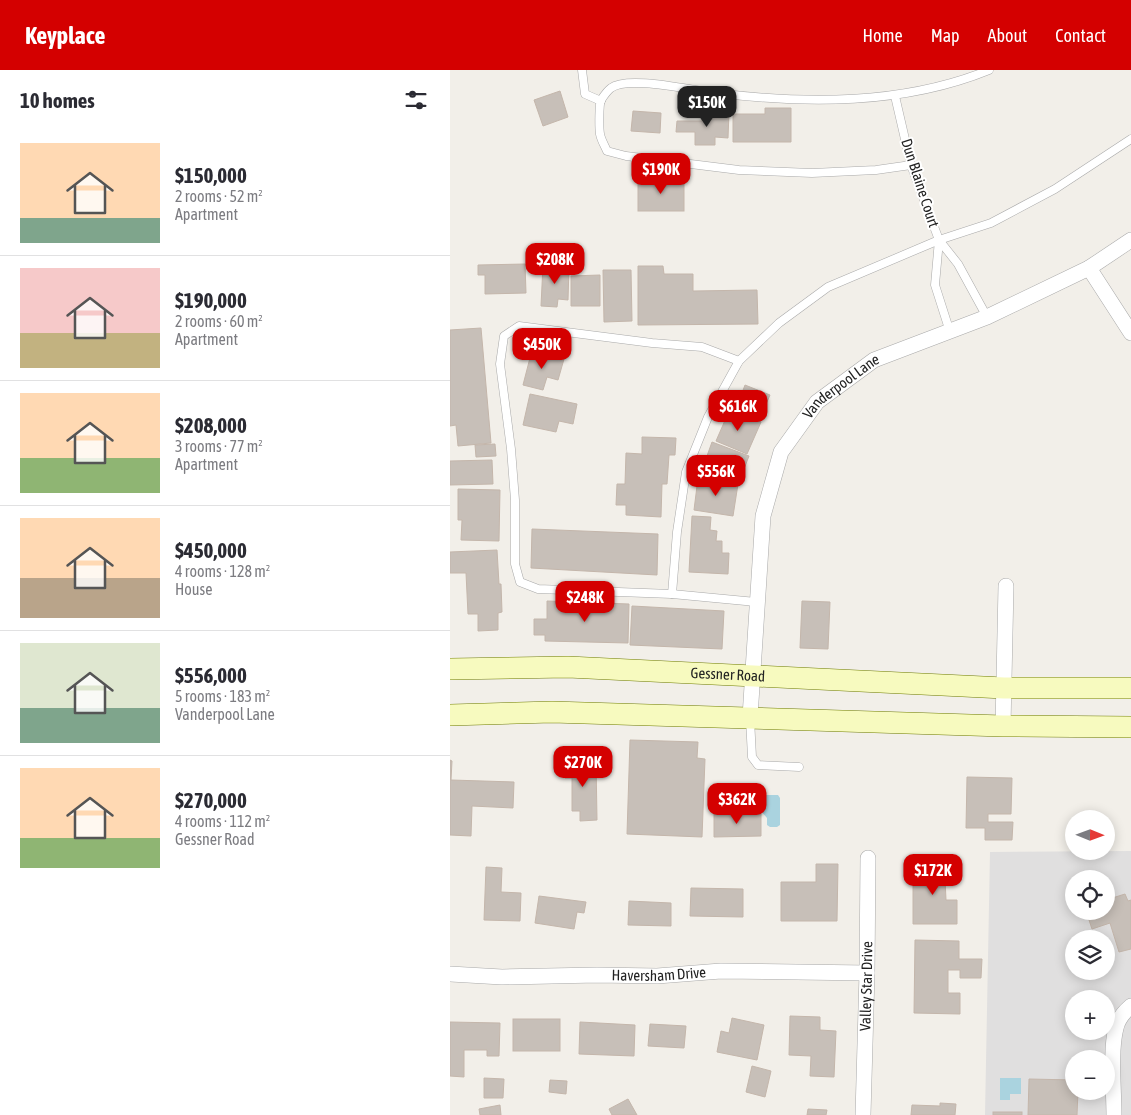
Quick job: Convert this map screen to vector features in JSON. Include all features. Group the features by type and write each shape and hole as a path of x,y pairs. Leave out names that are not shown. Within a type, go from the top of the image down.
{"main road":[{"name":"Gessner Road","path":"450,670 568,667 1004,688 1131,688"},
{"path":"450,715 552,712 1003,726 1131,727"}],"street":[{"name":"Vanderpool Lane","path":"750,717 751,677 763,516 781,452 817,402 874,360 987,317 1089,268 1131,240"},
{"path":"1089,268 1131,333"},
{"path":"1003,726 1006,586"},
{"name":"Valley Star Drive","path":"863,1115 868,858"},
{"name":"Haversham Drive","path":"450,974 502,977 657,976 720,971 867,973"},
{"path":"1114,1115 1114,1049 1116,1028 1123,1013 1131,1006"}],"lane":[{"path":"582,70 585,94 601,100"},
{"path":"911,165 876,170 812,173 739,170 626,156 607,151 600,134 601,100 612,88 624,83 642,83 763,98 828,99 895,96 950,84 989,70"},
{"name":"Dun Blaine Court","path":"895,96 911,165 939,240 958,264 987,317"},
{"path":"672,594 677,532 686,472 708,417 739,361 779,323 828,288 939,240 991,223 1055,189 1131,139"},
{"name":"Dun Blaine Court","path":"939,240 935,285 950,332"},
{"path":"739,361 702,347 652,344 519,326 504,336 500,364 515,500 515,564 520,582 538,589 672,594 756,602"},
{"path":"750,717 752,757 758,765 800,767"}],"shaded area":[{"path":"1065,851 1065,860 1115,860 1115,851 1131,851 1131,1115 985,1115 990,852"}],"water":[{"path":"764,795 778,795 780,798 780,825 777,827 767,825 767,818 761,811 761,797"},
{"path":"1000,1078 1021,1078 1021,1094 1010,1094 1010,1100 1000,1100"}],"building":[{"path":"560,91 568,117 543,126 534,100"},
{"path":"765,108 791,108 791,142 733,142 733,114 765,114"},
{"path":"633,111 661,113 660,133 631,131"},
{"path":"702,112 729,112 728,138 715,137 715,145 695,145 695,132 676,132 677,121 702,121"},
{"path":"638,180 684,180 684,211 638,211"},
{"path":"525,264 526,293 485,294 485,275 478,275 478,265"},
{"path":"543,265 569,267 568,300 558,299 557,307 541,306"},
{"path":"638,266 663,266 664,274 693,274 693,291 757,290 758,324 638,325"},
{"path":"603,270 631,270 632,321 604,322"},
{"path":"600,275 600,306 571,306 571,276"},
{"path":"481,328 491,443 458,446 456,425 450,426 450,330"},
{"path":"532,350 564,359 558,380 547,377 543,390 523,385"},
{"path":"745,385 770,395 763,411 739,401"},
{"path":"530,394 577,404 573,424 559,421 556,432 523,425"},
{"path":"730,409 761,422 747,454 716,441"},
{"path":"642,437 676,438 675,455 669,455 667,484 662,484 661,517 626,515 626,505 616,505 617,484 625,484 626,453 642,454"},
{"path":"712,442 749,456 738,484 702,470"},
{"path":"495,444 496,456 476,457 475,445"},
{"path":"492,460 493,484 450,485 450,461"},
{"path":"698,478 738,484 733,516 694,510"},
{"path":"458,489 500,490 499,541 461,540 462,520 458,520"},
{"path":"692,516 711,517 710,530 717,531 716,541 722,541 722,553 729,553 728,574 689,572"},
{"path":"532,529 658,534 657,575 531,568"},
{"path":"497,550 502,612 498,613 498,630 478,631 478,614 468,614 466,573 450,573 450,552"},
{"path":"547,601 629,604 628,643 545,641 545,635 534,635 534,619 547,619"},
{"path":"802,601 830,602 828,649 800,648"},
{"path":"632,606 724,611 722,649 630,645"},
{"path":"630,740 698,742 697,758 705,759 702,837 627,834"},
{"path":"450,760 452,761 451,780 514,782 513,808 472,806 471,836 450,835"},
{"path":"596,760 597,820 580,821 580,811 572,811 572,778 565,778 565,761"},
{"path":"967,777 1012,778 1011,814 988,814 988,822 1013,822 1012,840 985,840 985,828 966,828"},
{"path":"714,814 761,814 761,836 714,837"},
{"path":"816,864 838,864 837,921 781,921 781,882 816,882"},
{"path":"913,866 951,866 951,879 945,879 946,900 957,900 957,924 913,924"},
{"path":"486,867 502,868 501,892 521,893 520,921 484,920"},
{"path":"691,888 743,889 743,917 690,916"},
{"path":"1125,894 1128,901 1131,900 1131,949 1119,952 1115,939 1115,930 1112,930 1110,923 1092,929 1089,920 1115,920 1115,897"},
{"path":"539,896 586,902 584,913 577,912 574,929 535,923"},
{"path":"629,901 671,903 671,926 628,925"},
{"path":"915,940 959,941 959,959 982,959 981,978 960,978 960,970 948,970 948,993 960,993 960,1014 914,1013"},
{"path":"790,1016 820,1017 820,1030 836,1031 834,1077 810,1076 811,1056 789,1055"},
{"path":"732,1018 764,1025 757,1060 717,1052 721,1031 729,1033"},
{"path":"513,1019 560,1019 560,1051 513,1051"},
{"path":"450,1022 500,1023 499,1056 487,1056 487,1050 464,1050 464,1077 450,1076"},
{"path":"580,1022 635,1025 634,1056 579,1054"},
{"path":"650,1024 686,1026 684,1048 648,1046"},
{"path":"752,1066 771,1071 765,1097 746,1092"},
{"path":"484,1078 504,1079 503,1098 484,1098"},
{"path":"1029,1079 1065,1080 1065,1100 1078,1100 1077,1115 1028,1115"},
{"path":"550,1080 567,1081 566,1094 549,1092"},
{"path":"628,1099 637,1115 612,1115 609,1109"},
{"path":"940,1103 956,1104 955,1115 911,1115 912,1105 940,1106"},
{"path":"500,1105 501,1115 480,1115 479,1109"},
{"path":"808,1109 827,1110 826,1115 807,1115"},
{"path":"993,1112 1022,1112 1022,1115 993,1115"}]}
